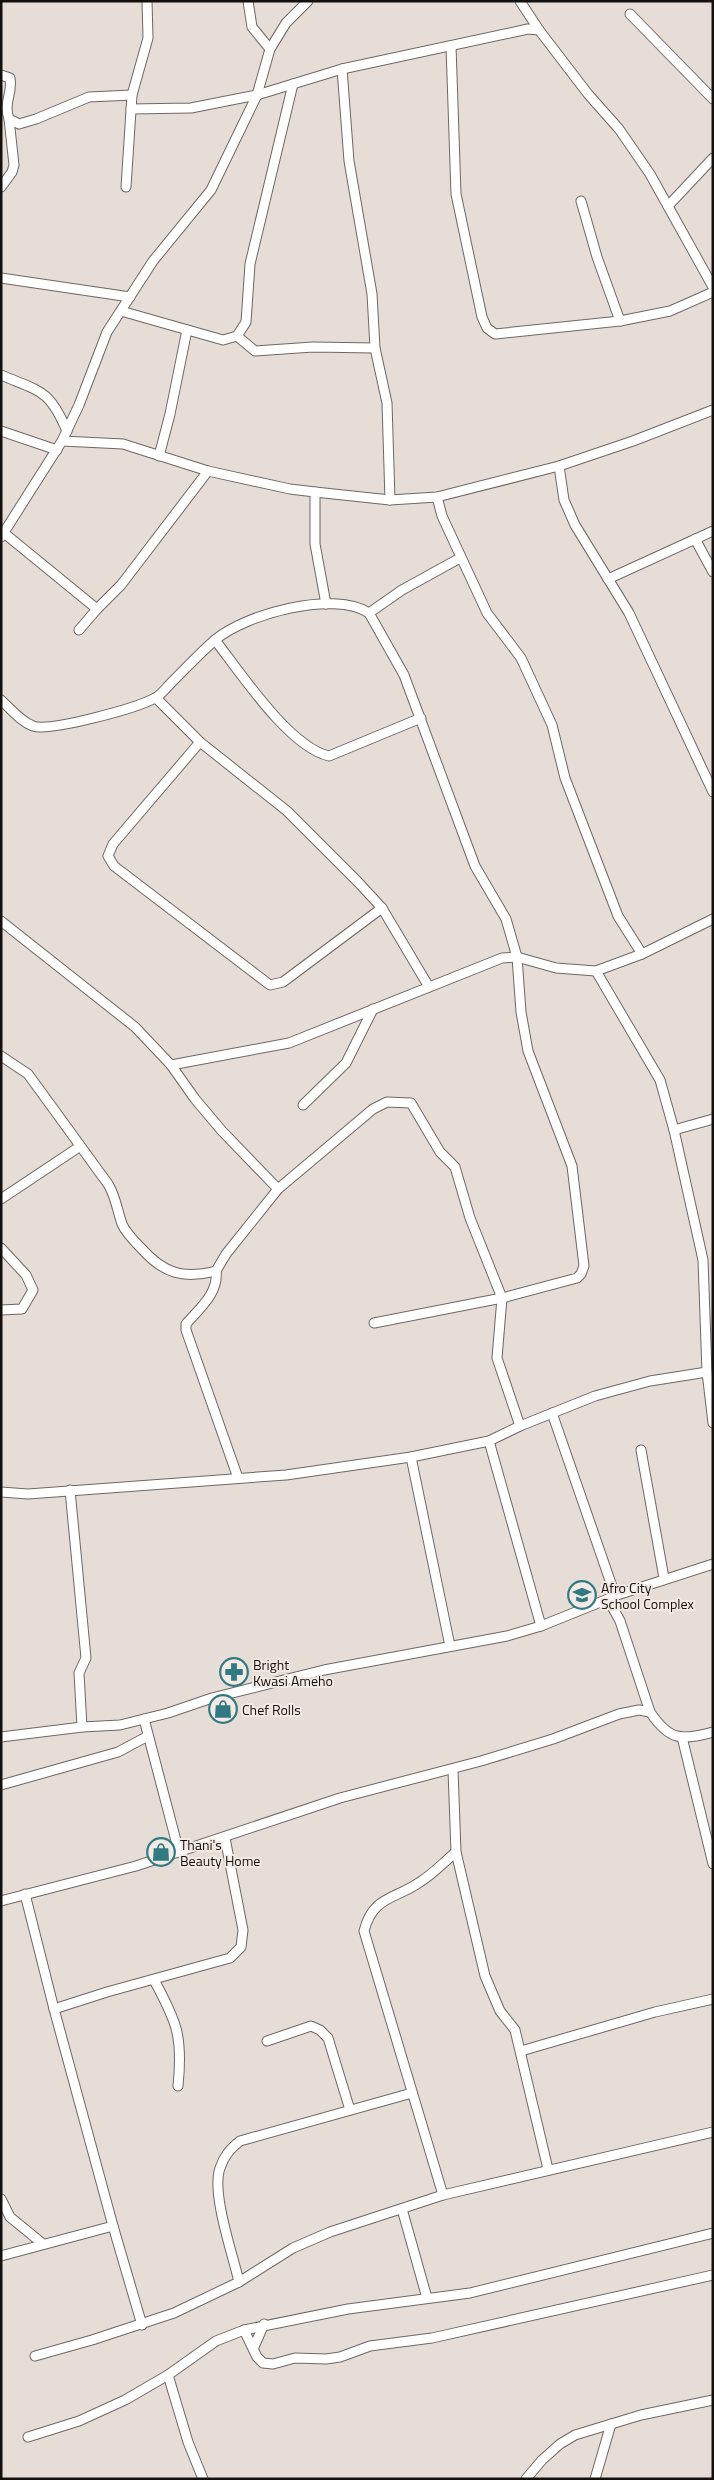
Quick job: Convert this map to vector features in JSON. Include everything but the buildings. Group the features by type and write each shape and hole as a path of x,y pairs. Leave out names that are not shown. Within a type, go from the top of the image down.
{"street":[{"path":"126,187 132,95 148,38 147,1"},
{"path":"248,1 252,26 270,49"},
{"path":"98,608 2,535 62,441 85,391 106,332 153,261 211,190 257,95 270,49 286,23 308,1"},
{"path":"520,1 539,30 588,94 619,129 650,174 713,287"},
{"path":"630,14 713,100"},
{"path":"131,108 191,108 257,95 342,69 528,29 539,30"},
{"path":"451,46 456,194 482,317 487,328 495,334 620,321 670,311 713,292"},
{"path":"342,69 349,161 372,294 375,348 387,403 390,500"},
{"path":"1,75 10,78 11,85 5,108 9,119 14,165 12,172 1,187"},
{"path":"121,311 223,340 237,336 246,322 250,264 293,84"},
{"path":"9,119 19,124 36,119 88,97 132,95"},
{"path":"668,206 713,158"},
{"path":"581,202 596,257 620,321"},
{"path":"1,278 130,297"},
{"path":"159,456 170,414 187,330"},
{"path":"237,336 256,351 313,347 375,348"},
{"path":"1,375 47,395 57,406 67,431"},
{"path":"62,441 123,444 208,472 315,492 390,500 437,497 559,466 633,441 713,410"},
{"path":"1,431 57,450"},
{"path":"559,466 562,490 569,511 629,613 713,792"},
{"path":"79,630 121,585 208,472"},
{"path":"315,492 315,544 326,604"},
{"path":"437,497 442,516 460,558 487,613 525,666 552,725 565,778 618,916 642,954"},
{"path":"608,579 713,531"},
{"path":"695,539 713,572"},
{"path":"369,613 402,590 460,558"},
{"path":"1,700 22,720 35,727 51,727 108,714 156,698 215,640 233,628 280,610 326,604 347,604 360,607 369,613 404,675 475,866 506,919 517,957 521,1012 528,1051 572,1166 584,1266 577,1278 502,1298 374,1323"},
{"path":"215,640 274,714 292,734 316,753 329,756 421,718"},
{"path":"156,698 200,742 287,811 382,908 429,986"},
{"path":"200,742 113,844 108,856 114,866 270,985 284,982 382,908"},
{"path":"171,1065 289,1043 502,958 517,957 556,968 596,970 642,954 713,919"},
{"path":"1,921 135,1027 171,1065 195,1100 278,1189"},
{"path":"596,970 660,1080 674,1130 703,1260 707,1372 713,1423"},
{"path":"303,1105 346,1063 373,1009"},
{"path":"1,1056 28,1074 112,1191 123,1225 151,1259 164,1269 195,1276 216,1271"},
{"path":"238,1478 186,1330 186,1324 210,1296 217,1280 216,1271 226,1254 278,1189 373,1108 387,1102 411,1103 440,1152 455,1167 470,1218 502,1298 497,1358 520,1426"},
{"path":"674,1130 713,1118"},
{"path":"1,1199 80,1147"},
{"path":"1,1248 26,1275 33,1290 22,1309 1,1310"},
{"path":"1,1492 28,1494 286,1475 412,1457 489,1441 520,1426 595,1396 650,1380 707,1372"},
{"path":"552,1413 650,1712 668,1734 682,1737 713,1732"},
{"path":"489,1441 541,1626"},
{"path":"641,1450 664,1578"},
{"path":"412,1457 450,1646"},
{"path":"70,1490 86,1658 79,1673 82,1727"},
{"path":"1,1737 82,1727 120,1725 144,1720 212,1698 324,1670 508,1636 541,1626 611,1597 664,1578 713,1564"},
{"path":"1,1901 136,1866 225,1838 340,1798 453,1770 553,1739 619,1714 639,1710 650,1712"},
{"path":"144,1720 179,1852"},
{"path":"1,1785 118,1752 148,1736"},
{"path":"682,1737 713,1864"},
{"path":"453,1770 456,1852 485,1976 500,2011 515,2030 548,2169"},
{"path":"54,2009 230,1958 241,1947 243,1930 225,1838"},
{"path":"443,2195 364,1931 368,1914 380,1904 421,1882 456,1852"},
{"path":"25,1894 54,2009 142,2325"},
{"path":"154,1980 168,2004 178,2033 181,2053 178,2086"},
{"path":"520,2051 655,2012 713,1999"},
{"path":"267,2041 311,2026 320,2030 328,2038 350,2110"},
{"path":"239,2282 217,2193 219,2170 228,2152 240,2141 412,2093"},
{"path":"35,2356 142,2325 174,2313 239,2282 292,2248 330,2232 443,2195 713,2132"},
{"path":"1,2199 10,2217 44,2244"},
{"path":"402,2209 427,2298"},
{"path":"1,2256 113,2226"},
{"path":"28,2437 79,2421 125,2400 168,2375 216,2341 264,2324 348,2309 470,2293 713,2233"},
{"path":"244,2330 254,2347 257,2357 263,2363 268,2364 295,2358 326,2359 370,2346 432,2338 713,2275"},
{"path":"254,2347 264,2324"},
{"path":"168,2375 188,2442 203,2479"},
{"path":"526,2479 542,2460 560,2444 575,2435 641,2415 713,2400"},
{"path":"595,2479 611,2424"}],"place":[{"name":"Afro City School Complex","path":"582,1595"},
{"name":"Bright Kwasi Ameho","path":"234,1672"},
{"name":"Chef Rolls","path":"223,1709"},
{"name":"Thani's Beauty Home","path":"161,1852"}]}
